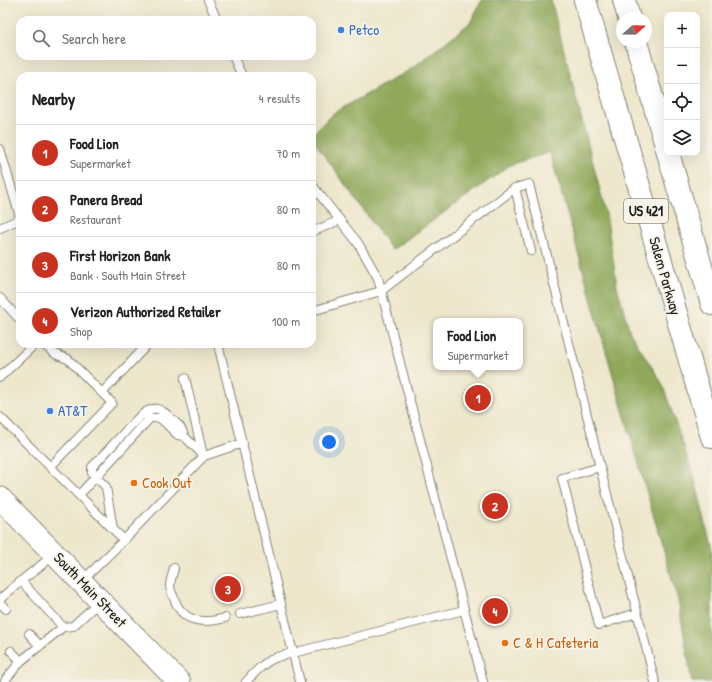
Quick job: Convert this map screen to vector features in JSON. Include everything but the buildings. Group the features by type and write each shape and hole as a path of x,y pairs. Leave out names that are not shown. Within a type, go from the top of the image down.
{"main road":[{"name":"Salem Parkway","path":"585,0 711,434"},
{"path":"624,0 627,12"},
{"path":"638,48 664,139"},
{"name":"US 421","path":"669,156 712,304"},
{"name":"South Main Street","path":"0,498 179,682"}],"lane":[{"path":"208,0 215,16"},
{"path":"235,60 240,72"},
{"path":"0,148 16,204"},
{"path":"316,309 381,291 515,188 529,184 655,682"},
{"path":"515,188 531,251"},
{"path":"316,190 358,243 378,278 482,682"},
{"path":"0,228 16,220"},
{"path":"316,230 340,220"},
{"path":"0,298 16,316"},
{"path":"0,377 31,348"},
{"path":"48,348 55,354 68,359 112,403 50,467"},
{"path":"102,393 144,348"},
{"path":"219,348 300,682"},
{"path":"185,378 204,456"},
{"path":"0,416 124,540"},
{"path":"79,495 150,418 160,418 178,435 184,436 204,456"},
{"path":"82,582 204,456 243,443"},
{"path":"600,467 562,478 599,625 637,613"},
{"path":"96,477 106,487 113,529"},
{"path":"0,599 55,554"},
{"path":"174,568 170,586 176,606 187,618 204,622 225,618"},
{"path":"21,581 63,627"},
{"path":"5,682 21,662 63,627 73,626 100,600"},
{"path":"240,614 281,604"},
{"path":"246,682 270,660 464,610"},
{"path":"29,634 40,646"},
{"path":"11,651 21,662"}],"green space":[{"path":"482,0 551,0 606,214 617,286 630,333 662,383 695,480 712,550 712,682 692,682 678,600 550,152 510,165 392,250 316,144 316,131 332,114 411,69 470,23"}],"place":[{"name":"Petco","path":"341,30"},
{"name":"Food Lion","path":"478,398"},
{"name":"AT&T","path":"50,411"},
{"name":"Cook Out","path":"134,483"},
{"name":"Panera Bread","path":"495,506"},
{"name":"First Horizon Bank","path":"228,589"},
{"name":"Verizon Authorized Retailer","path":"495,611"},
{"name":"C & H Cafeteria","path":"505,643"}]}
